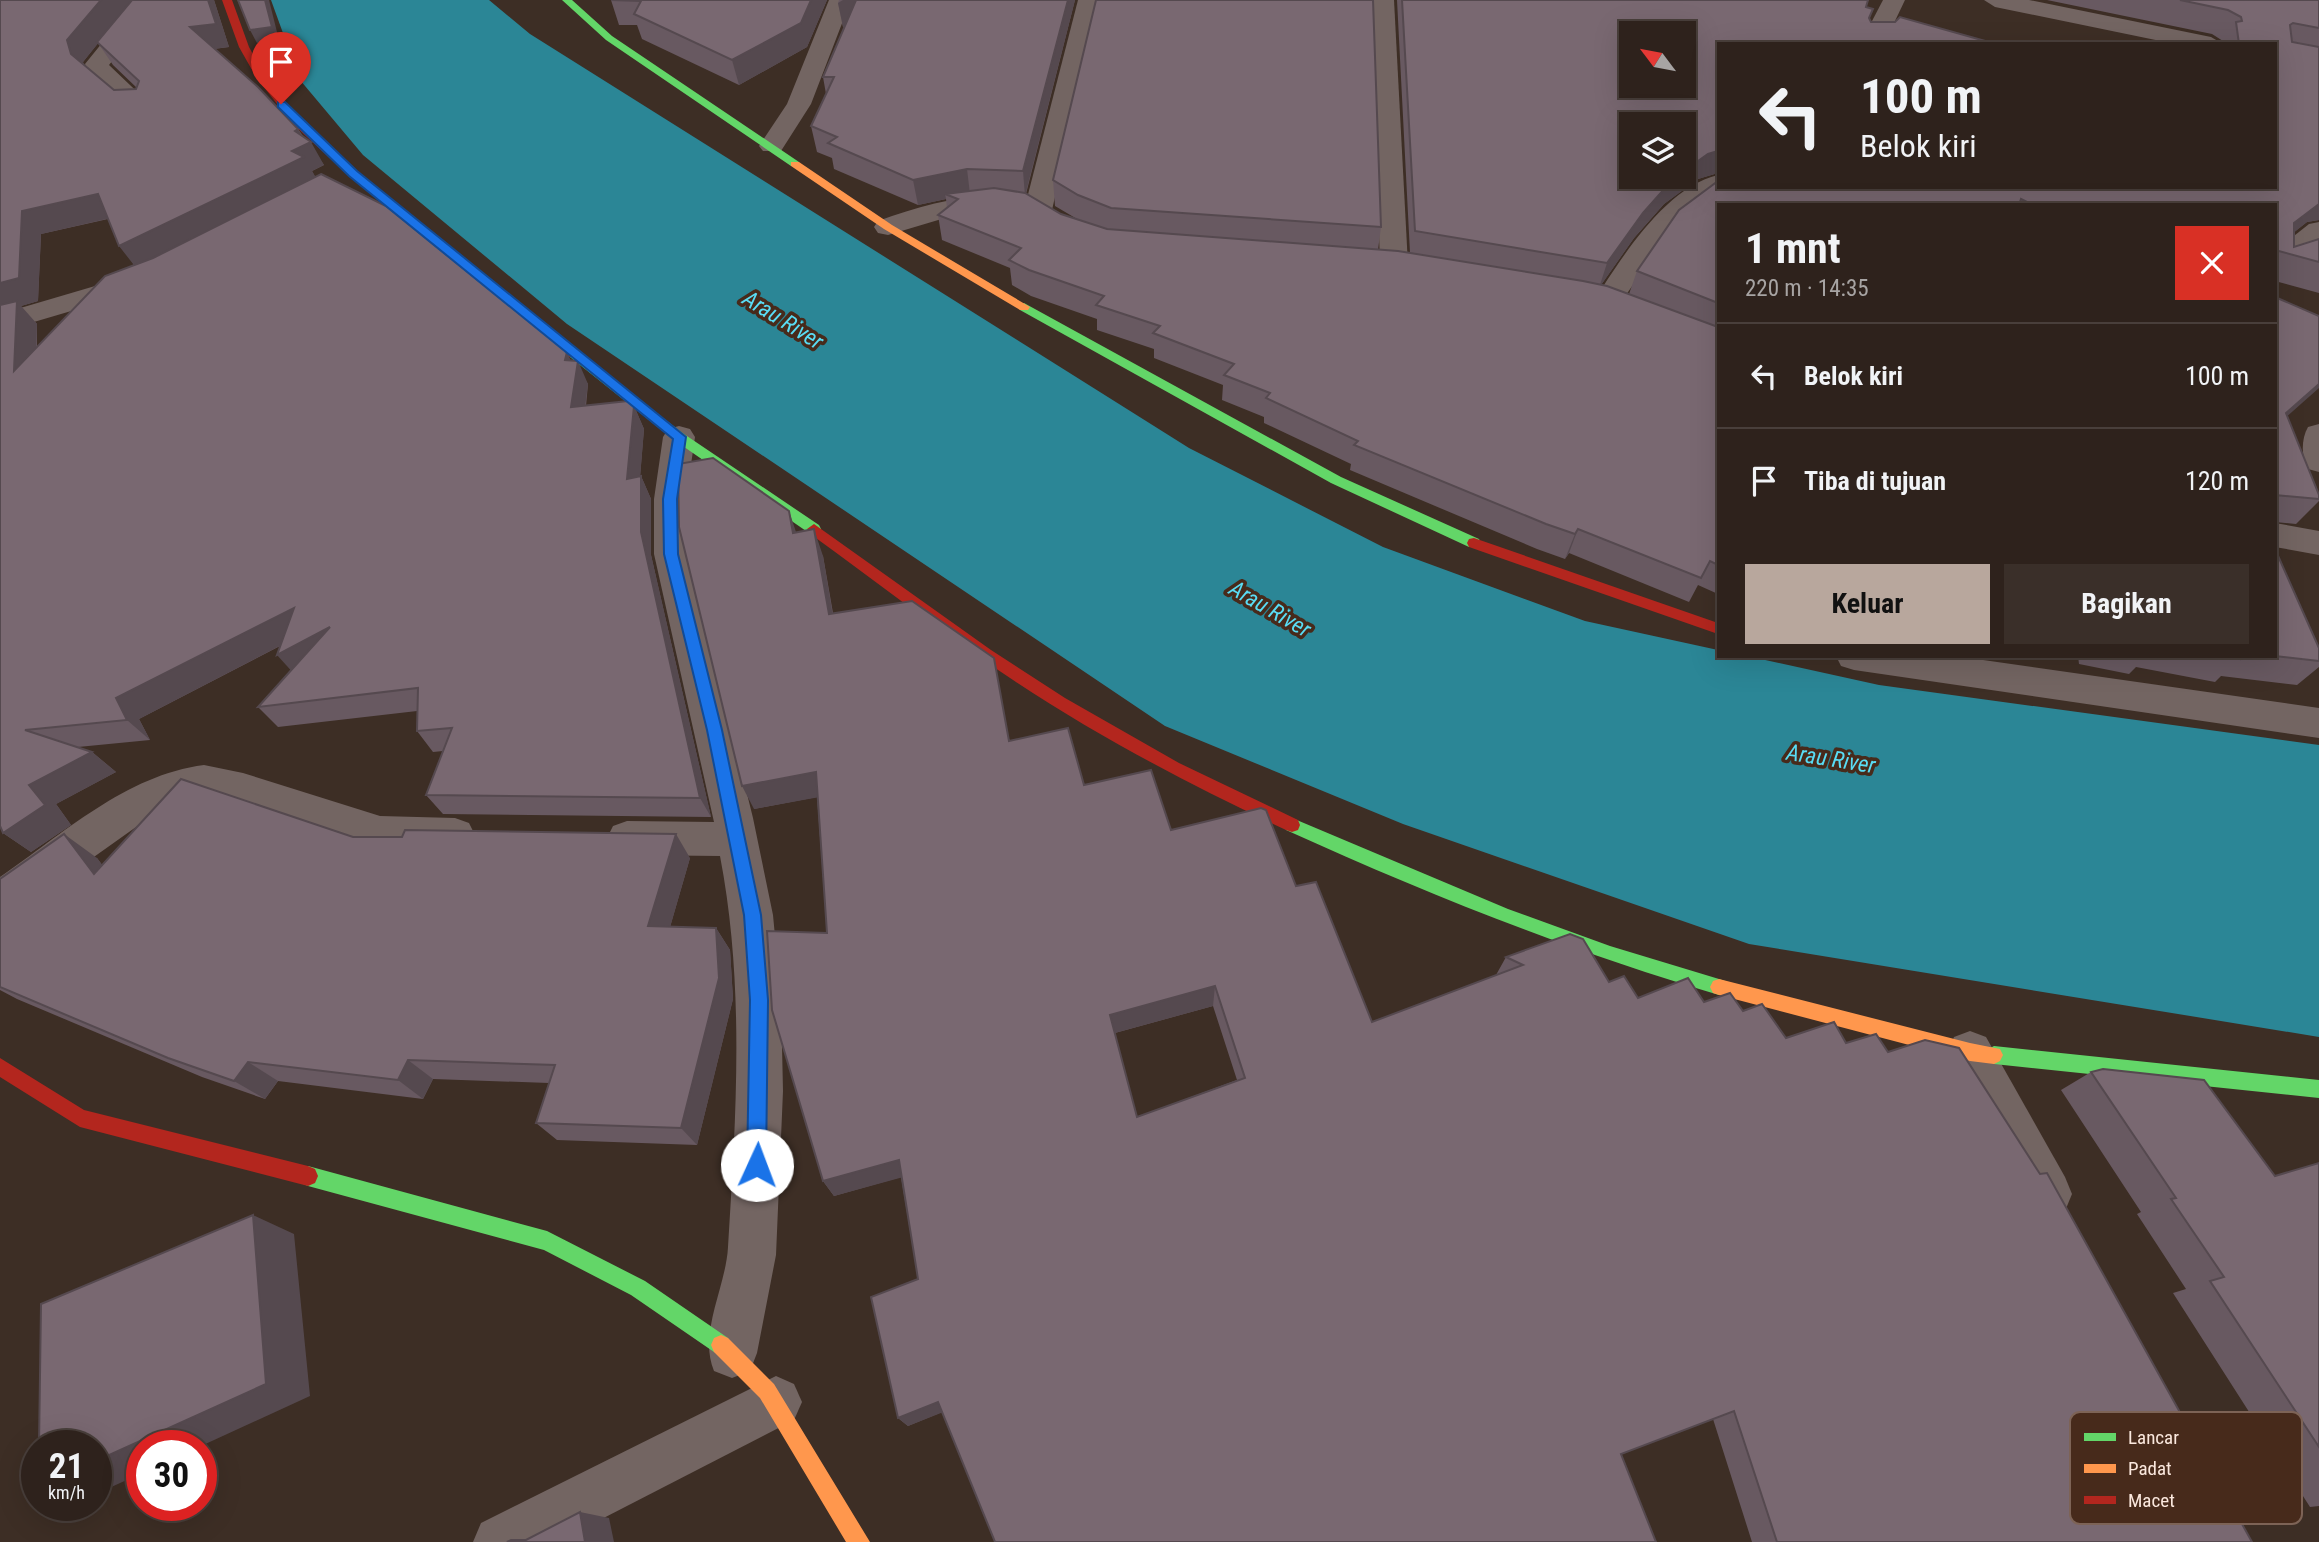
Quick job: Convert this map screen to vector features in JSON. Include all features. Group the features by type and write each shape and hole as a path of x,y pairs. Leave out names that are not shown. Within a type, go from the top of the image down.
{"street":[{"path":"140,106 98,71 97,64 136,16 157,0"},
{"path":"227,0 244,47 261,77 341,180 679,437 771,498 988,655 1095,723 1237,800 1367,860 1513,918 1655,969 1799,1010 1969,1052 2319,1088"},
{"path":"567,0 609,38 888,227 996,291 1336,480 1455,536 1717,629"},
{"path":"772,146 799,104 840,0"},
{"path":"888,227 939,209 971,202 1049,217 1089,0"},
{"path":"1384,0 1394,266"},
{"path":"1873,42 1894,0"},
{"path":"1995,0 2201,42"},
{"path":"1609,303 1658,228 1678,210 1717,184"},
{"path":"2277,261 2292,254 2319,230"},
{"path":"0,323 95,297 159,273"},
{"path":"2319,435 2319,461"},
{"path":"679,437 670,499 671,554 715,730 752,915 759,1000 760,1091 752,1255 732,1353"},
{"path":"2277,535 2319,543"},
{"path":"1868,658 2319,723"},
{"path":"0,900 146,798 182,783 204,781 243,789 380,833 485,835"},
{"path":"597,837 737,839"},
{"path":"1969,1052 2069,1231"},
{"path":"0,1067 80,1118 445,1211 547,1241 638,1288 732,1353 776,1402 859,1542"},
{"path":"500,1542 776,1402"}],"water":[{"name":"Arau River","path":"271,0 489,0 530,34 1189,448 1383,547 1585,621 1717,650 1717,658 1756,658 1879,685 2319,745 2319,1037 1749,944 1403,824 1165,726 567,324 363,155 300,80"}],"building":[{"path":"0,0 101,0 67,40 71,54 114,90 136,89 139,81 97,42 132,0 208,0 216,24 190,27 258,87 298,129 295,131 311,142 292,151 304,157 119,246 98,194 22,211 19,278 0,283"},
{"path":"238,0 265,0 272,27 250,30"},
{"path":"611,0 811,0 801,23 732,60 634,14 641,1"},
{"path":"856,0 1068,0 1023,171 967,169 913,180 828,143 837,137 811,126 834,77 823,77"},
{"path":"1096,0 1373,0 1381,227 1111,208 1078,195 1053,180"},
{"path":"1402,0 1868,0 1866,7 1873,9 1869,18 1871,22 1895,22 1900,17 1989,42 1717,42 1717,151 1696,162 1696,112 1619,112 1619,189 1664,189 1643,213 1607,263 1415,231"},
{"path":"2180,0 2319,0 2319,28 2293,23 2290,25 2292,42 2319,47 2319,204 2294,223 2294,247 2319,239 2319,262 2277,251 2277,203 2029,203 2021,199 2020,203 1717,203 1717,303 1637,271 1679,210 1717,182 1717,189 2277,189 2277,42 2239,42 2236,22 2242,21 2241,17 2228,10"},
{"path":"321,174 386,206 567,352 565,360 578,361 571,407 628,401 634,406 627,479 641,476 641,532 700,798 426,795 452,728 417,731 418,688 258,707 330,627 277,655 294,608 116,698 127,720 25,730 92,752 29,785 45,805 3,833 0,826 0,305 17,301 14,371 105,276 153,258"},
{"path":"994,188 1025,193 1061,214 1107,229 1398,251 1583,281 1607,286 1717,327 1717,564 1710,561 1701,578 1578,529 1575,534 1546,524 1354,445 1358,441 1266,398 1270,393 1224,375 1234,364 1153,333 1160,326 1096,305 1104,296 1029,270 1009,260 1021,248 938,215 958,199 945,194"},
{"path":"2277,298 2319,316 2319,384 2286,413 2319,499 2277,495"},
{"path":"713,458 789,511 793,533 814,529 829,614 912,601 994,658 1009,741 1068,728 1084,785 1151,770 1171,830 1261,808 1266,810 1296,886 1316,882 1372,1022 1523,965 1506,957 1570,934 1583,939 1609,982 1624,976 1638,998 1688,978 1704,1002 1730,993 1743,1011 1762,1004 1786,1038 1834,1022 1846,1043 1876,1034 1888,1052 1925,1040 1959,1048 2040,1174 2047,1173 2180,1412 2070,1412 2070,1524 2242,1524 2252,1542 1777,1542 1734,1411 1621,1454 1656,1542 995,1542 938,1402 898,1418 871,1297 918,1279 899,1160 823,1181 772,1010 767,931 827,933 816,772 742,786 679,527 678,464","holes":["1215,986 1245,1078 1137,1117 1110,1015"]},
{"path":"2277,554 2319,648 2319,661 2277,656"},
{"path":"181,779 353,837 402,837 405,830 676,834 648,926 716,928 719,978 681,1128 536,1123 555,1065 408,1060 398,1080 248,1062 234,1081 168,1058 0,987 0,879 64,834 94,874"},
{"path":"2103,1069 2204,1080 2275,1176 2319,1163 2319,1447 2302,1421 2302,1412 2296,1412 2210,1281 2224,1277 2171,1199 2176,1198 2091,1072"},
{"path":"253,1215 266,1384 164,1430 126,1430 126,1447 112,1454 112,1430 39,1430 41,1304"},
{"path":"580,1512 585,1542 507,1542 526,1540"}],"traffic: fast":[{"path":"567,0 609,38 795,164"},
{"path":"1024,307 1336,480 1474,543"},
{"path":"574,354 679,437 814,529"},
{"path":"1292,825 1396,872 1502,915 1664,971 1719,987"},
{"path":"1994,1055 2319,1089"},
{"path":"308,1176 547,1241 638,1288 721,1345"}],"traffic: slow":[{"path":"795,164 888,227 1024,307"},
{"path":"1719,987 1970,1052 1994,1055"},
{"path":"721,1345 767,1391 859,1542"}],"traffic: jam":[{"path":"227,0 244,47 261,77 296,121 353,174 574,354"},
{"path":"814,529 986,654 1059,702 1174,767 1292,825"},
{"path":"1474,543 1717,629"},
{"path":"0,1067 80,1118 308,1176"}],"route":[{"path":"281,104 353,174 679,437 668,528 671,554 715,730 752,915 759,1000 760,1091 757,1165"}]}
